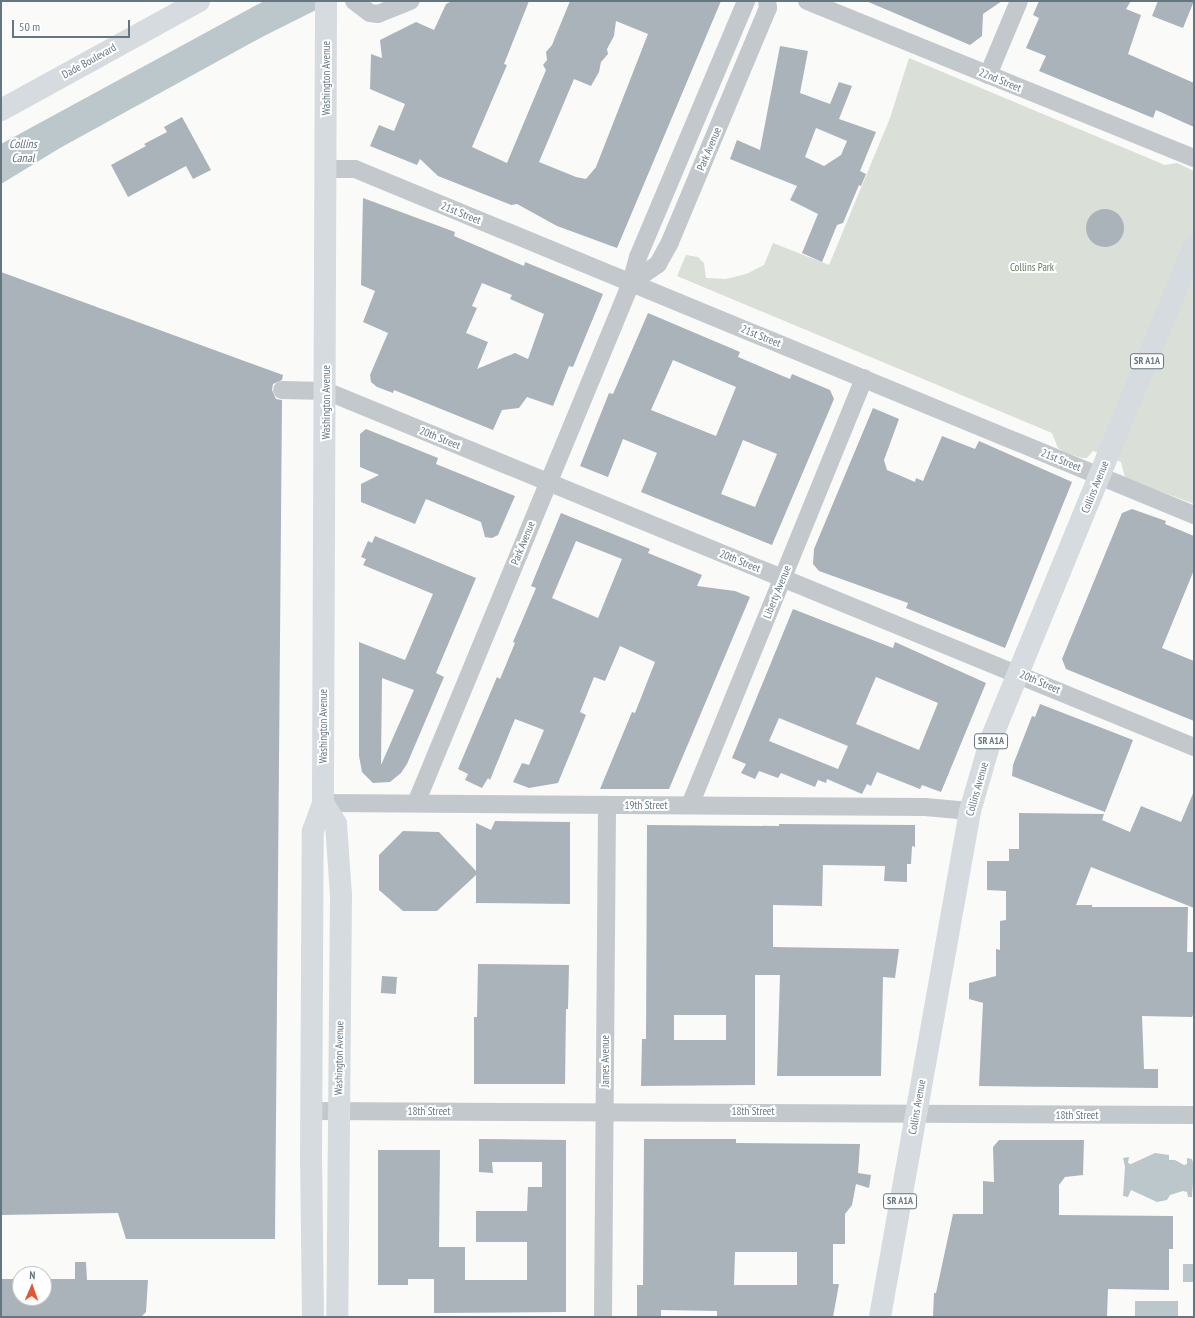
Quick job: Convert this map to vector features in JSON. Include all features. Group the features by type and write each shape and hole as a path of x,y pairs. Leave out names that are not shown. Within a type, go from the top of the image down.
{"main road":[{"name":"Dade Boulevard","path":"1,110 199,1"},
{"name":"Washington Avenue","path":"313,1317 311,1111 313,830 323,803 326,391 326,6"},
{"name":"Collins Avenue","path":"880,1317 970,811 991,739 1194,246"},
{"name":"Washington Avenue","path":"323,803 336,824 341,895 337,1317"}],"street":[{"path":"354,1 370,13 378,14 392,10 410,1"},
{"name":"Park Avenue","path":"416,803 631,283 638,257 746,1"},
{"name":"Park Avenue","path":"631,283 658,264 670,242 768,8 767,1"},
{"name":"22nd Street","path":"807,1 1194,158"},
{"path":"988,75 1019,1"},
{"name":"21st Street","path":"326,169 355,170 864,378 1194,515"},
{"name":"Liberty Avenue","path":"690,805 864,378"},
{"name":"20th Street","path":"282,390 326,391 548,483 1018,673 1194,747"},
{"name":"19th Street","path":"323,803 926,807 970,811"},
{"name":"James Avenue","path":"603,1317 607,805"},
{"name":"18th Street","path":"311,1111 605,1110 916,1114 1194,1115"}],"green space":[{"name":"Collins Park","path":"909,58 1165,165 1177,163 1194,171 1194,504 1125,478 1121,462 1093,451 1087,458 1082,458 1064,452 1058,448 1052,433 677,276 686,255 698,257 704,263 706,278 726,279 746,274 764,265 773,243 829,265 890,118"}],"water":[{"name":"Collins Canal","path":"264,1 334,1 262,37 60,148 1,184 1,144"},
{"path":"1155,1153 1169,1155 1169,1160 1175,1160 1184,1165 1187,1164 1187,1158 1192,1159 1194,1167 1192,1197 1188,1197 1187,1192 1183,1191 1170,1195 1167,1200 1157,1202 1131,1190 1128,1197 1123,1196 1125,1167 1123,1158 1129,1157 1128,1163 1131,1164"},
{"path":"1183,1264 1194,1264 1194,1282 1183,1282"},
{"path":"1135,1301 1178,1301 1178,1317 1135,1317"}],"building":[{"path":"452,1 529,1 504,64 507,65 472,147 507,163 546,70 543,65 547,60 546,52 552,45 570,1 721,1 617,248 557,226 517,204 511,205 438,176 420,159 417,165 370,146 379,125 394,131 405,104 370,89 371,54 382,58 380,40 416,22 434,30 446,4","holes":["616,21 648,34 596,167 586,179 576,177 539,162 574,79 591,86 599,72 601,62 608,54 607,49 614,36"]},
{"path":"866,1 1002,1 983,14 982,36 970,45"},
{"path":"1039,1 1131,1 1126,9 1141,15 1128,54 1194,83 1194,127 1156,110 1153,118 1039,71 1046,56 1026,48 1039,18 1033,15"},
{"path":"1158,1 1194,1 1183,28 1152,16"},
{"path":"780,46 808,51 800,93 830,104 839,82 852,86 839,119 876,132 860,171 866,174 861,186 859,185 843,223 837,225 822,262 802,253 818,214 790,200 797,186 730,159 737,140 760,150","holes":["816,128 847,141 841,155 824,166 805,157"]},
{"path":"182,117 211,170 193,179 186,166 128,197 111,165 146,146 144,144 167,132 164,127"},
{"path":"363,198 455,232 454,236 524,266 525,262 603,294 573,367 569,366 553,406 527,397 519,408 502,410 493,430 394,390 393,393 377,387 371,382 370,375 388,333 363,322 375,291 361,285","holes":["482,283 512,295 510,299 544,314 528,359 515,353 477,369 488,342 466,333 477,308 472,306"]},
{"path":"1105,209 1118,215 1124,228 1118,241 1105,247 1092,241 1086,228 1092,215"},
{"path":"1,272 283,375 282,380 273,384 272,390 276,399 282,400 275,1239 126,1239 118,1213 1,1215"},
{"path":"648,313 740,352 738,357 790,379 792,374 830,390 834,399 772,545 641,492 657,453 623,439 608,477 580,466 609,393 613,394","holes":["673,360 736,387 716,436 651,410","743,440 777,454 755,507 721,494"]},
{"path":"873,408 899,419 884,460 887,470 915,482 916,478 923,481 942,436 975,449 979,441 1072,482 1005,648 906,608 908,603 819,571 813,564 814,549"},
{"path":"366,429 438,458 436,464 515,496 498,535 492,538 485,537 481,522 426,499 415,524 361,502 361,484 379,475 360,467 360,434"},
{"path":"1132,509 1166,521 1165,524 1194,536 1194,570 1162,648 1194,661 1194,721 1066,669 1062,659 1122,513"},
{"path":"561,513 650,549 648,553 702,575 697,586 735,591 750,597 669,789 600,789 632,712 635,713 655,662 620,646 605,681 594,677 580,712 586,715 558,783 529,788 513,782 522,763 529,765 544,730 515,719 490,780 488,778 482,788 465,780 468,774 458,769 497,677 500,679 515,643 513,642 536,588 531,586","holes":["576,541 622,559 598,618 552,598"]},
{"path":"375,536 476,578 436,673 444,677 407,764 401,773 390,782 373,783 362,772 359,756 359,642 405,660 433,594 363,565 366,559 361,557 368,541 372,543","holes":["382,678 414,690 381,765"]},
{"path":"793,609 893,648 895,642 986,683 941,792 922,785 920,789 877,772 871,786 867,784 862,794 827,779 826,783 818,780 815,787 781,773 778,778 759,771 755,779 741,773 746,764 732,758","holes":["876,677 938,703 919,750 856,724","779,718 848,746 838,769 769,741"]},
{"path":"1040,704 1133,740 1105,812 1012,776 1013,765 1032,716 1035,717"},
{"path":"1194,791 1194,908 1091,867 1076,905 1092,905 1092,907 1188,907 1187,952 1194,952 1194,1013 1192,1017 1142,1016 1144,1069 1158,1069 1158,1088 979,1086 983,1003 969,999 969,983 996,976 996,949 1000,950 1000,921 1006,920 1006,891 987,890 987,861 1009,861 1009,849 1019,849 1019,813 1104,814 1102,820 1130,832 1141,806 1181,822"},
{"path":"495,821 570,822 570,904 476,903 476,875 437,911 403,911 379,890 379,855 403,831 439,832 476,871 476,823 491,830"},
{"path":"779,824 915,825 915,847 912,846 911,864 907,864 907,882 884,881 885,866 823,865 822,906 773,905 773,947 899,949 895,978 883,977 881,1076 777,1076 780,975 755,975 755,1085 641,1086 642,1039 646,1039 647,825 779,826","holes":["674,1015 726,1015 726,1040 674,1040"]},
{"path":"478,964 569,965 568,1009 566,1009 565,1084 474,1084 474,1017 477,1017"},
{"path":"382,976 397,977 396,994 381,993"},
{"path":"479,1139 566,1140 566,1312 434,1313 434,1279 408,1279 408,1285 378,1285 378,1150 440,1150 439,1247 465,1247 465,1280 527,1280 527,1242 476,1242 476,1211 527,1211 528,1187 542,1187 542,1162 492,1162 493,1173 479,1172"},
{"path":"644,1139 736,1139 736,1143 860,1144 858,1173 871,1175 869,1188 856,1184 852,1205 845,1214 845,1244 833,1244 833,1284 839,1284 833,1317 717,1317 717,1311 661,1310 661,1317 637,1317 637,1285 643,1285","holes":["735,1252 797,1252 797,1285 734,1285"]},
{"path":"999,1140 1084,1140 1083,1175 1065,1177 1059,1185 1059,1215 1173,1216 1173,1249 1169,1249 1169,1290 1108,1289 1107,1317 933,1317 934,1293 936,1293 953,1214 983,1214 983,1181 994,1182 993,1147"},
{"path":"75,1262 86,1262 87,1280 148,1280 146,1312 141,1317 1,1317 1,1279 12,1279 12,1306 52,1306 52,1279 75,1279"}]}
